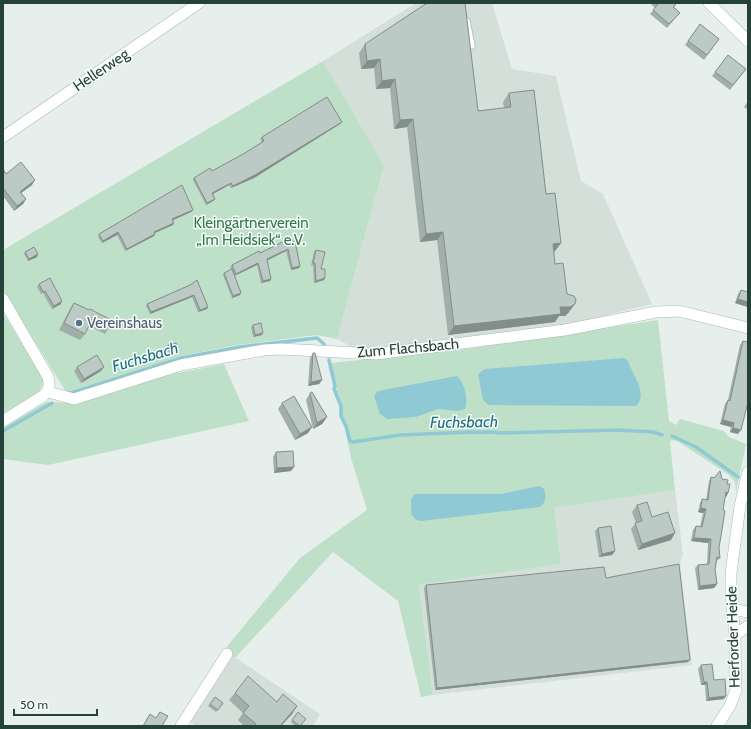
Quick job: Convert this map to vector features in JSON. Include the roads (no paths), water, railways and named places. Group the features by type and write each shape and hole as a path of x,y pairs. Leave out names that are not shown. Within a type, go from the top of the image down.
{"street":[{"name":"Hellerweg","path":"3,137 199,3"},
{"path":"709,3 748,40"},
{"path":"3,300 48,376 50,384 48,392 37,401 3,421"},
{"name":"Zum Flachsbach","path":"48,392 74,399 182,365 229,356 281,349 376,354 565,330 656,312 679,311 748,328"},
{"name":"Herforder Heide","path":"718,726 730,706 736,690 735,635 732,609 731,573 740,506 748,472"},
{"path":"732,609 748,612"},
{"path":"735,635 748,626"},
{"path":"181,726 227,654"}],"lane":[{"path":"466,17 472,46"}],"water":[{"path":"624,358 628,361 640,390 640,401 636,406 489,405 483,400 478,374 485,369"},
{"path":"457,376 460,379 465,391 465,409 458,411 438,409 416,417 387,419 380,414 374,396 378,391"},
{"path":"539,486 544,489 546,497 544,503 540,507 421,521 416,520 411,514 411,499 415,494 501,494"}],"waterway":[{"name":"Fuchsbach","path":"67,394 181,358 240,347 317,338 324,344"},
{"name":"Fuchsbach","path":"329,360 335,386 334,389 341,406 341,416 346,426 350,441 353,442 400,435 474,432 499,433 619,430 653,432 662,435"},
{"name":"Fuchsbach","path":"3,431 52,403"},
{"name":"Fuchsbach","path":"672,436 696,447 738,477"}],"place":[{"name":"Vereinshaus","path":"79,323"}],"park label":[{"name":"Kleingärtnerverein „Im Heidsiek“ e.V.","path":"251,232"}]}
